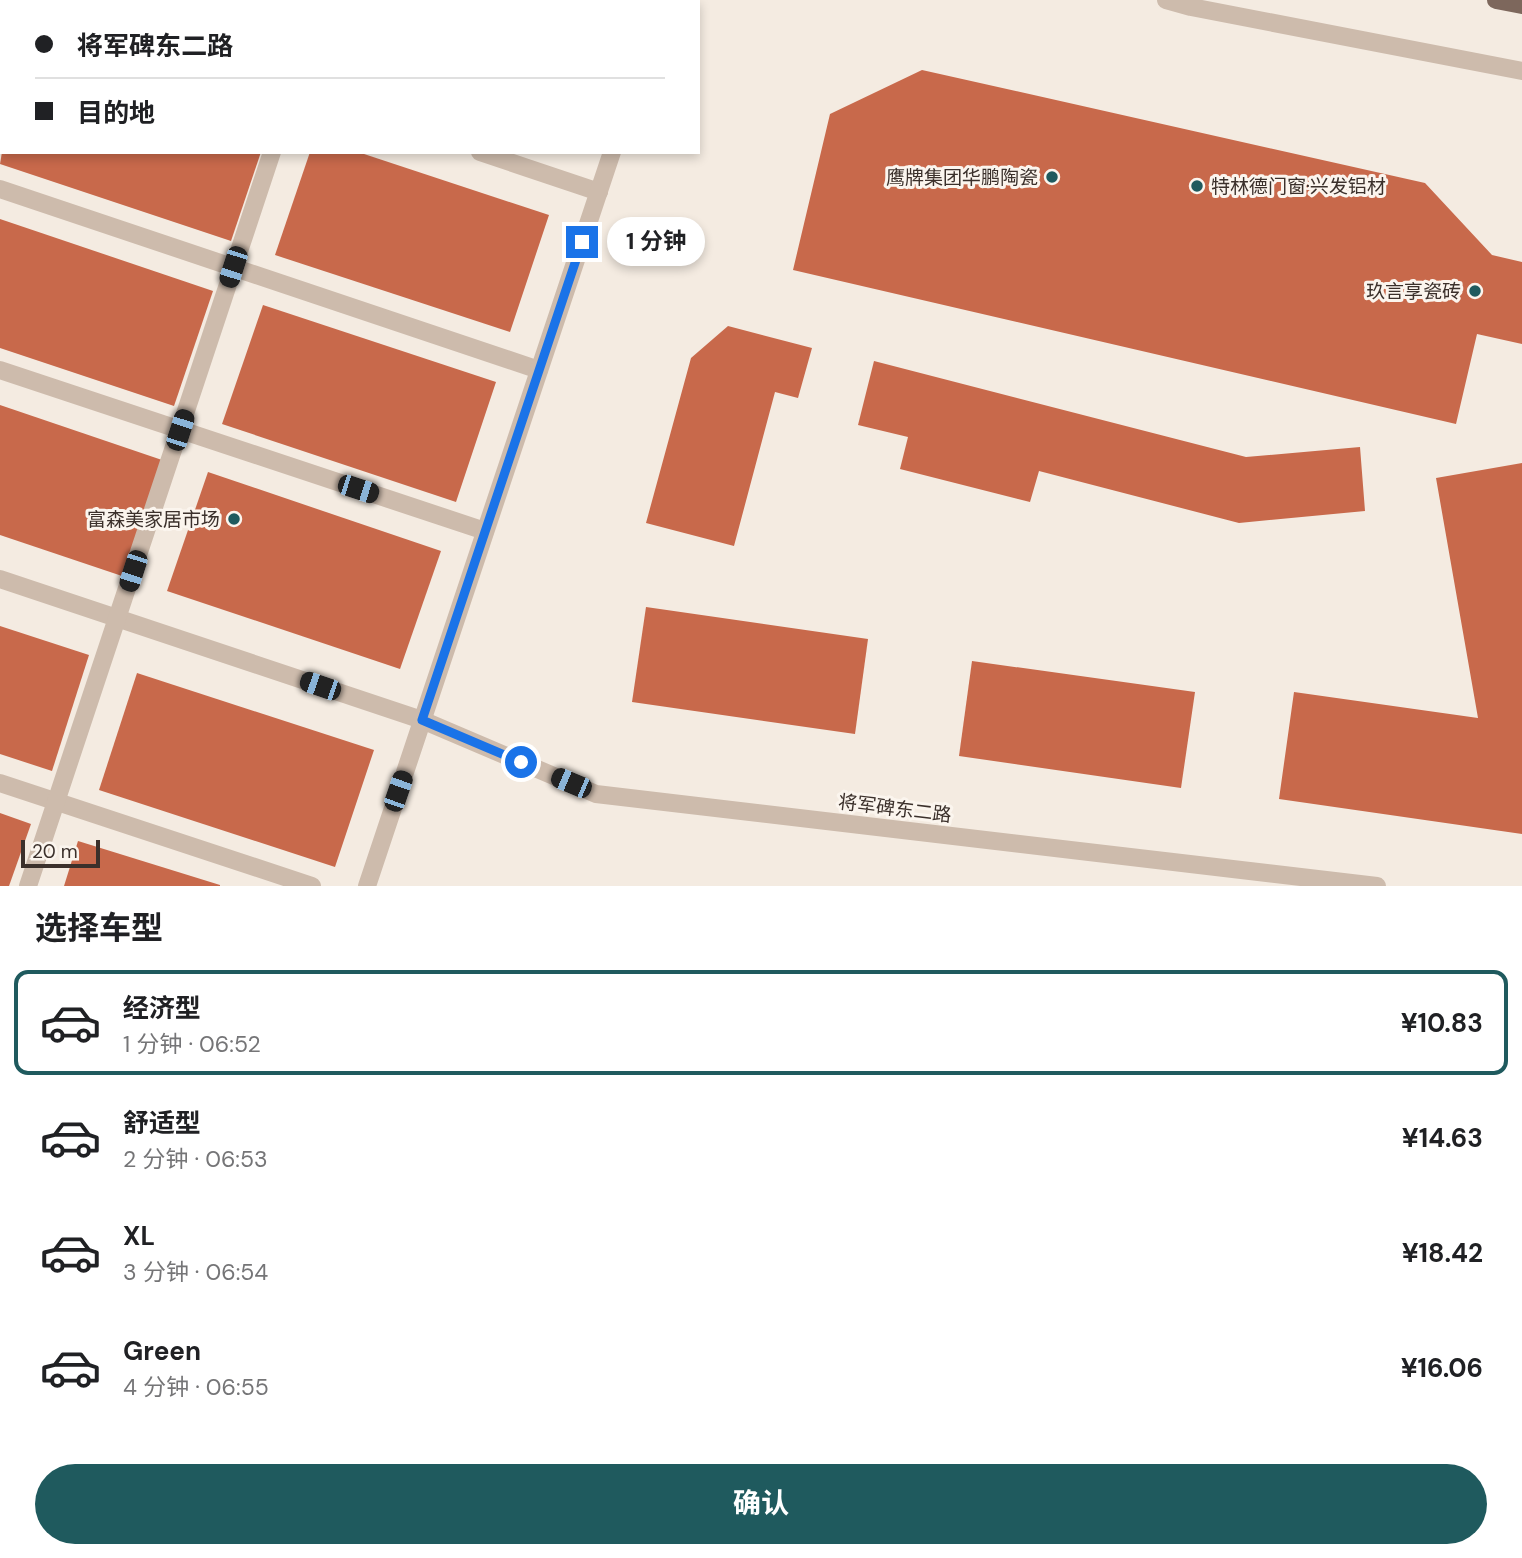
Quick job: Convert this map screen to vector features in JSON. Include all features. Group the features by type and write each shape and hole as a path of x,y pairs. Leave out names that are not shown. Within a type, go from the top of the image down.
{"main road":[{"path":"1496,0 1522,5"}],"street":[{"path":"1166,0 1522,71"},
{"path":"28,886 271,154"},
{"path":"486,154 598,192"},
{"path":"367,886 611,154"},
{"path":"0,189 539,370"},
{"path":"0,370 485,531"},
{"name":"将军碑东二路","path":"0,579 422,720 596,794 1377,886"},
{"path":"0,783 312,886"}],"building":[{"path":"922,70 1425,183 1492,255 1522,262 1522,344 1477,334 1456,424 793,270 830,114"},
{"path":"2,154 260,154 231,241 0,164"},
{"path":"309,154 364,154 549,215 510,332 275,255"},
{"path":"0,219 213,291 174,406 0,348"},
{"path":"263,305 496,382 456,502 222,424"},
{"path":"728,326 812,348 798,398 775,392 734,546 646,523 691,358"},
{"path":"874,361 1246,457 1360,447 1365,511 1239,523 1039,471 1030,502 900,469 908,437 858,425"},
{"path":"0,405 162,460 122,576 0,535"},
{"path":"1522,463 1522,834 1279,799 1294,692 1478,718 1436,478"},
{"path":"208,472 441,551 400,669 167,591"},
{"path":"646,607 868,639 855,734 632,702"},
{"path":"0,626 89,655 52,771 0,754"},
{"path":"972,661 1195,692 1181,788 959,756"},
{"path":"137,673 374,750 335,867 99,790"},
{"path":"0,813 31,824 9,886 0,886"},
{"path":"78,841 220,885 220,886 64,886"}],"place":[{"name":"鹰牌集团华鹏陶瓷","path":"1052,177"},
{"name":"特林德门窗·兴发铝材","path":"1197,186"},
{"name":"玖言享瓷砖","path":"1475,291"},
{"name":"富森美家居市场","path":"234,519"}],"route":[{"path":"521,762 422,720 582,242"}]}
